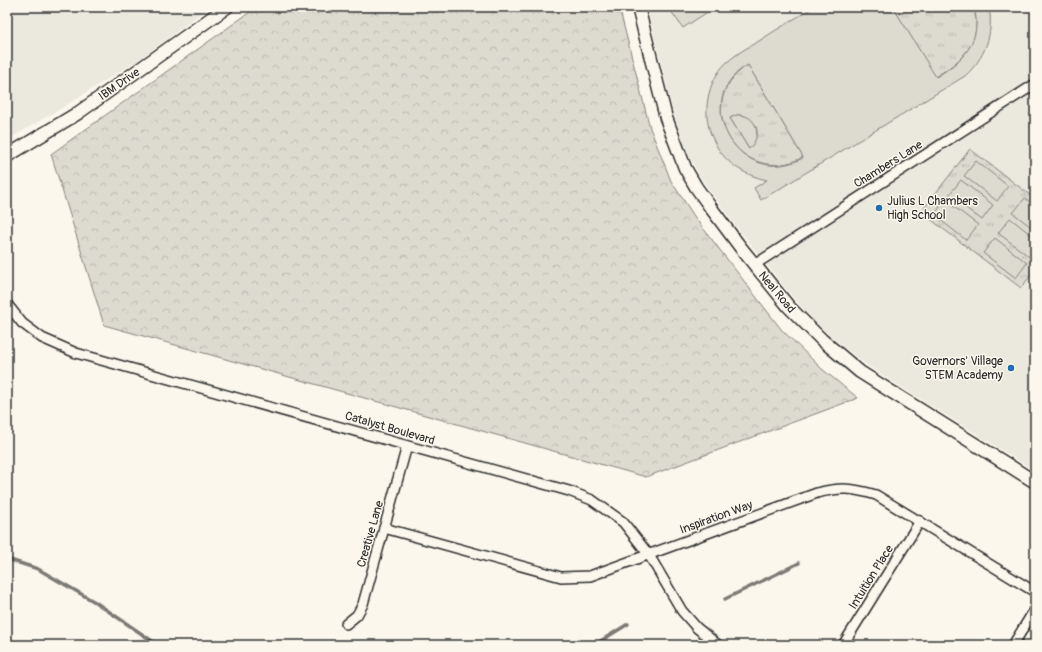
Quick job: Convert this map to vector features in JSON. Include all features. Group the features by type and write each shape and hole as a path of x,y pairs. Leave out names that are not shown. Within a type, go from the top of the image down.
{"street":[{"name":"IBM Drive","path":"7,156 78,113 227,7"},
{"name":"Neal Road","path":"638,7 662,107 681,158 703,198 754,265 789,307 830,348 851,365 900,398 1035,482"},
{"name":"Chambers Lane","path":"754,265 1035,84"},
{"name":"Catalyst Boulevard","path":"7,304 22,323 42,338 76,353 569,491 592,500 623,522 649,555 682,611 697,628 716,644"},
{"name":"Creative Lane","path":"346,624 357,615 363,604 407,446"},
{"name":"Inspiration Way","path":"384,528 561,577 590,576 817,493 837,488 857,489 876,495 1035,592"},
{"name":"Intuition Place","path":"843,645 920,521"},
{"path":"1013,645 1035,609"}],"shaded area":[{"path":"7,7 209,7 143,57 7,140"},
{"name":"Julius L Chambers High School","path":"647,7 1035,7 1035,471 865,364 827,333 802,308 786,289 706,186 687,151 674,115"}],"green space":[{"path":"257,7 619,7 650,128 671,181 696,219 781,329 822,369 858,398 646,477 104,325 51,154"},
{"path":"668,7 715,7 683,28"},
{"path":"814,7 893,7 936,77 946,71 962,57 973,40 976,30 974,7 989,7 989,36 983,53 965,76 761,200 754,188 767,180 750,175 728,161 717,147 713,139 707,119 710,89 714,79 726,63 742,51","holes":["748,65 803,157 780,165 759,162 741,152 729,137 722,118 722,98 730,80"]},
{"path":"893,7 974,7 976,30 973,40 962,57 935,77"},
{"path":"748,65 803,157 780,164 760,162 742,153 729,138 722,120 722,100 730,81","holes":["740,115 752,121 757,130 756,137 749,149 730,118"]},
{"path":"737,115 749,118 756,127 756,138 749,149 730,118"},
{"path":"970,149 1035,199 1035,270 1021,288 921,212"},
{"path":"976,161 1008,186 997,201 964,176"},
{"path":"961,180 993,205 982,220 949,195"},
{"path":"1025,198 1035,206 1035,230 1013,213"},
{"path":"945,200 978,225 966,240 934,215"},
{"path":"1010,218 1035,238 1035,253 1031,258 998,233"},
{"path":"995,238 1027,263 1016,278 983,253"}],"waterway":[{"path":"7,559 38,569 95,602 158,645"},
{"path":"725,599 799,563"},
{"path":"594,645 628,624"}],"place":[{"name":"Julius L Chambers High School","path":"879,208"},
{"name":"Governors' Village STEM Academy","path":"1011,368"}]}
